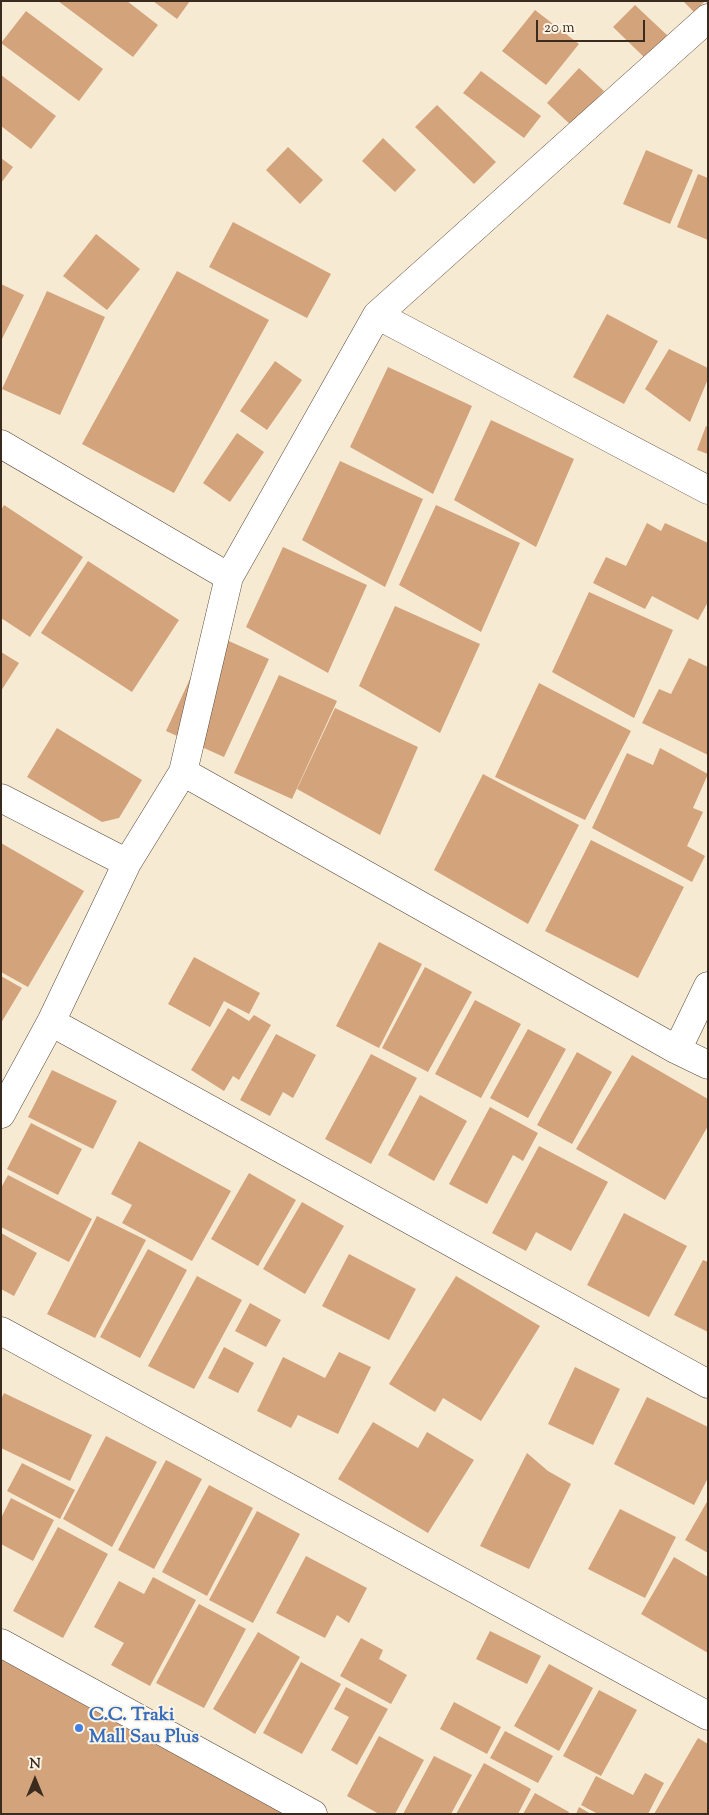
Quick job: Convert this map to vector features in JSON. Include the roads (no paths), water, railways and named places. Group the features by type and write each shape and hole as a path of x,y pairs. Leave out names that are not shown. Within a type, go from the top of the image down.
{"street":[{"path":"1,1114 51,1022 127,863 183,772 229,577 377,315 708,18"},
{"path":"377,315 708,490"},
{"path":"1,444 229,577"},
{"path":"183,772 677,1050 708,1065"},
{"path":"1,798 127,863"},
{"path":"677,1050 708,986"},
{"path":"51,1022 708,1384"},
{"path":"1,1331 708,1716"},
{"path":"1,1643 313,1814"}],"place":[{"name":"C.C. Traki Mall Sau Plus","path":"79,1728"}]}
